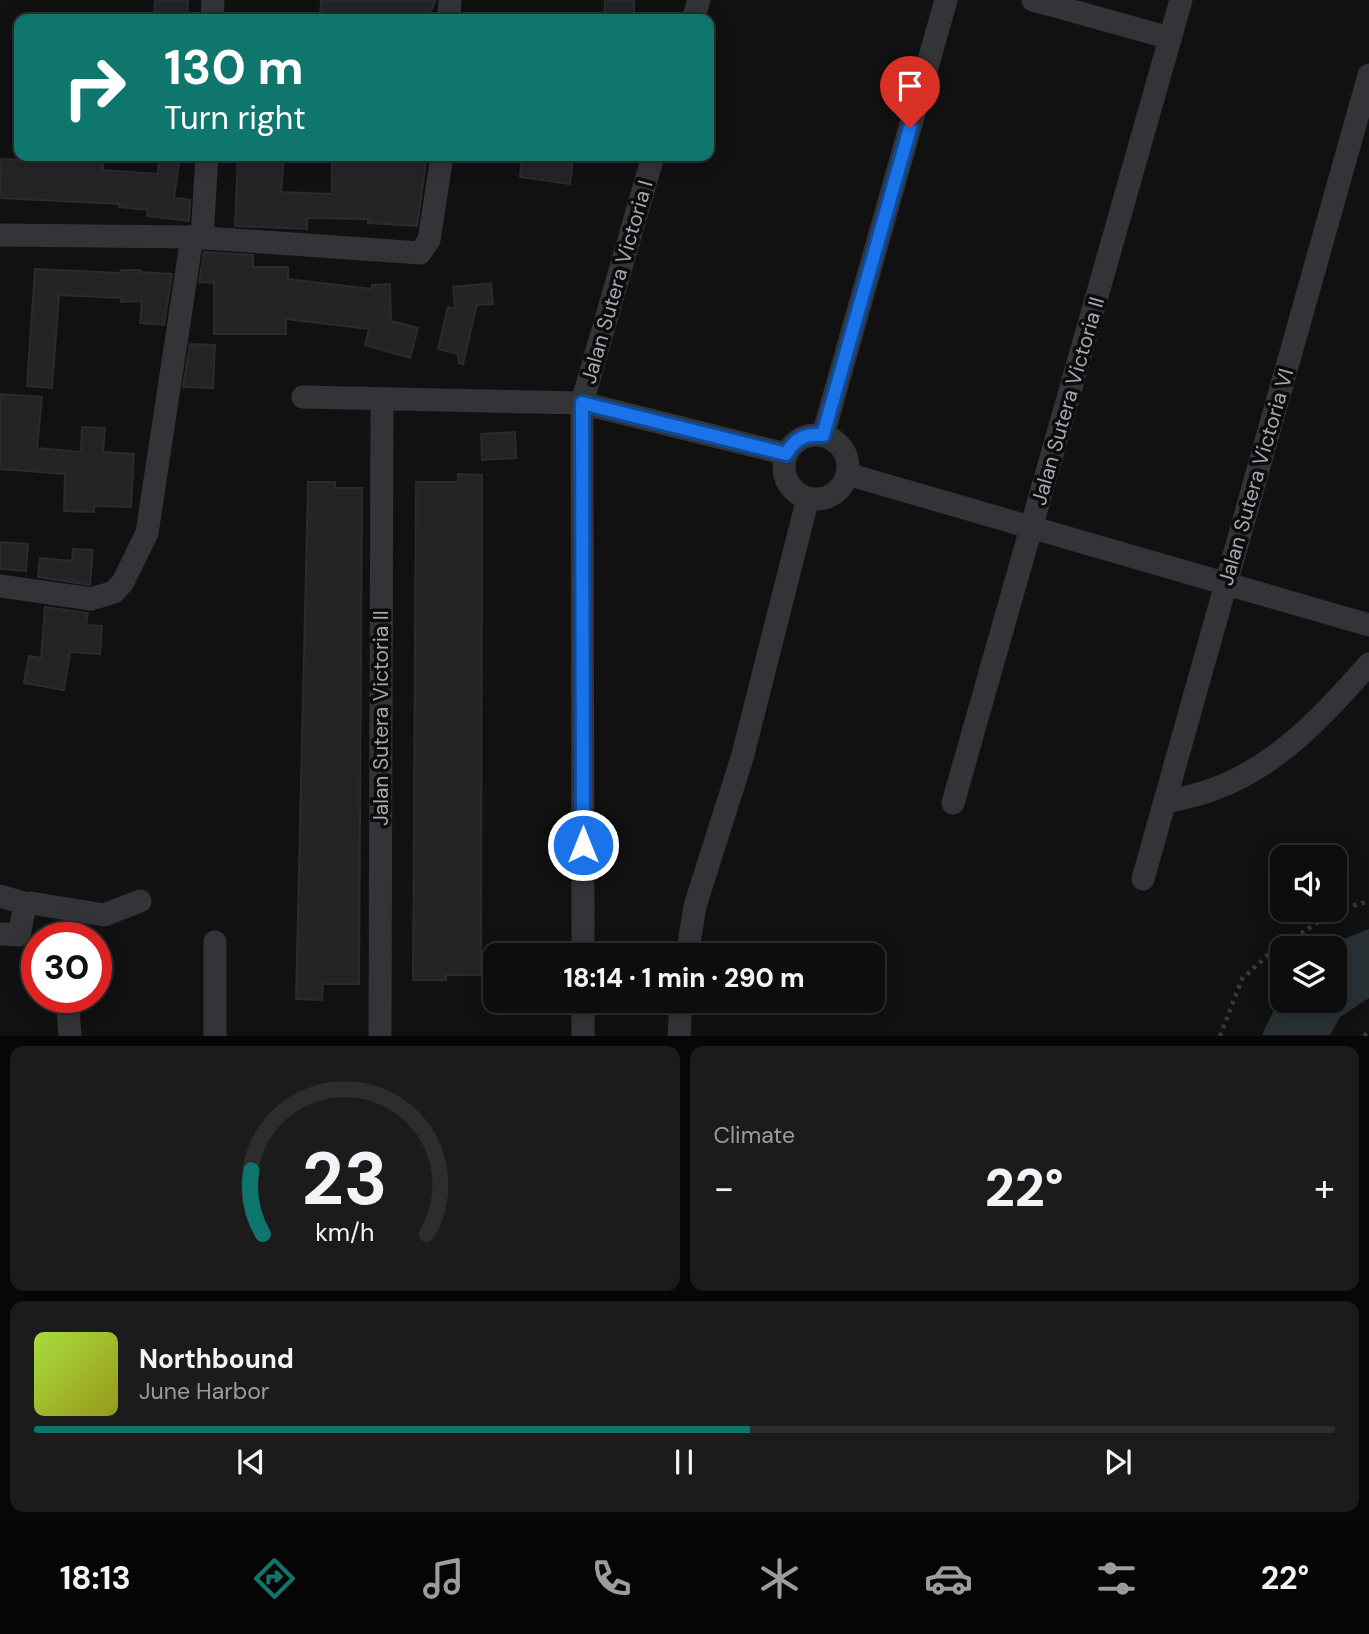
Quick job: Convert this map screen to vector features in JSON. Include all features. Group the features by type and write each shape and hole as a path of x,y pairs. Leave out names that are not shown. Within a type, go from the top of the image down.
{"street":[{"path":"823,435 946,0"},
{"path":"1033,0 1170,38"},
{"name":"Jalan Sutera Victoria II","path":"953,803 1181,0"},
{"name":"Jalan Sutera Victoria VI","path":"1143,879 1167,802 1225,584 1369,75"},
{"path":"0,586 92,599 114,592 123,582 147,533 197,238 205,161"},
{"path":"0,235 197,238 420,253 429,240 441,161"},
{"name":"Jalan Sutera Victoria I","path":"583,943 582,403 652,161"},
{"path":"303,397 582,403 786,454"},
{"name":"Jalan Sutera Victoria II","path":"380,1035 382,400"},
{"path":"823,435 835,440 844,449 848,461 847,474 837,491 828,497 808,498 798,494 785,476 786,454 801,437 823,435"},
{"path":"847,474 1369,625"},
{"path":"689,943 695,906 742,758 808,498"},
{"path":"1167,802 1216,789 1270,760 1322,717 1369,664"},
{"path":"0,896 28,904 104,915 140,901"},
{"path":"0,934 19,935 28,904"},
{"path":"215,942 215,1035"},
{"path":"68,1013 70,1035"},
{"path":"583,1013 583,1035"},
{"path":"679,1035 680,1013"}],"path":[{"path":"1220,1035 1242,979 1268,955 1335,911 1369,901"},
{"path":"1364,1035 1369,1032"}],"shaded area":[{"path":"1369,929 1369,998 1347,1012 1347,938"},
{"path":"1272,1013 1346,1013 1340,1017 1330,1035 1262,1035"}],"building":[{"path":"155,0 188,0 187,14 154,14"},
{"path":"321,0 436,0 429,14 320,14"},
{"path":"605,0 634,0 634,14 604,14"},
{"path":"0,159 103,161 103,170 158,174 159,161 179,161 174,198 190,200 189,221 147,216 148,210 119,207 120,204 0,198"},
{"path":"238,161 284,161 281,192 332,194 332,161 426,161 417,226 368,223 368,219 307,218 307,229 235,226"},
{"path":"522,161 573,161 570,184 520,177"},
{"path":"204,252 253,255 253,267 288,267 288,279 372,289 372,285 390,284 391,321 418,328 410,358 365,345 369,329 286,319 286,334 214,334 214,283 199,282"},
{"path":"35,269 121,273 121,270 140,270 172,274 164,325 140,323 142,301 121,302 121,298 59,295 52,388 27,386"},
{"path":"491,283 493,304 477,305 463,364 459,363 458,354 438,349 448,307 455,309 453,287"},
{"path":"190,344 215,345 213,388 183,387"},
{"path":"0,394 42,397 37,448 81,452 82,427 105,428 103,452 134,454 131,507 94,506 94,512 64,511 65,474 0,469"},
{"path":"515,432 516,458 482,460 481,434"},
{"path":"458,474 482,475 481,975 446,975 446,980 413,980 416,482 458,482"},
{"path":"308,482 335,482 335,488 362,488 359,984 323,984 322,1000 296,999"},
{"path":"0,542 28,544 26,571 0,569"},
{"path":"73,549 93,550 90,585 38,577 40,558 72,561"},
{"path":"45,607 88,613 86,625 102,626 100,654 70,652 64,690 24,683 29,656 41,658"}],"route":[{"path":"583,845 582,403 786,454 792,444 801,437 823,435 910,128"}]}
